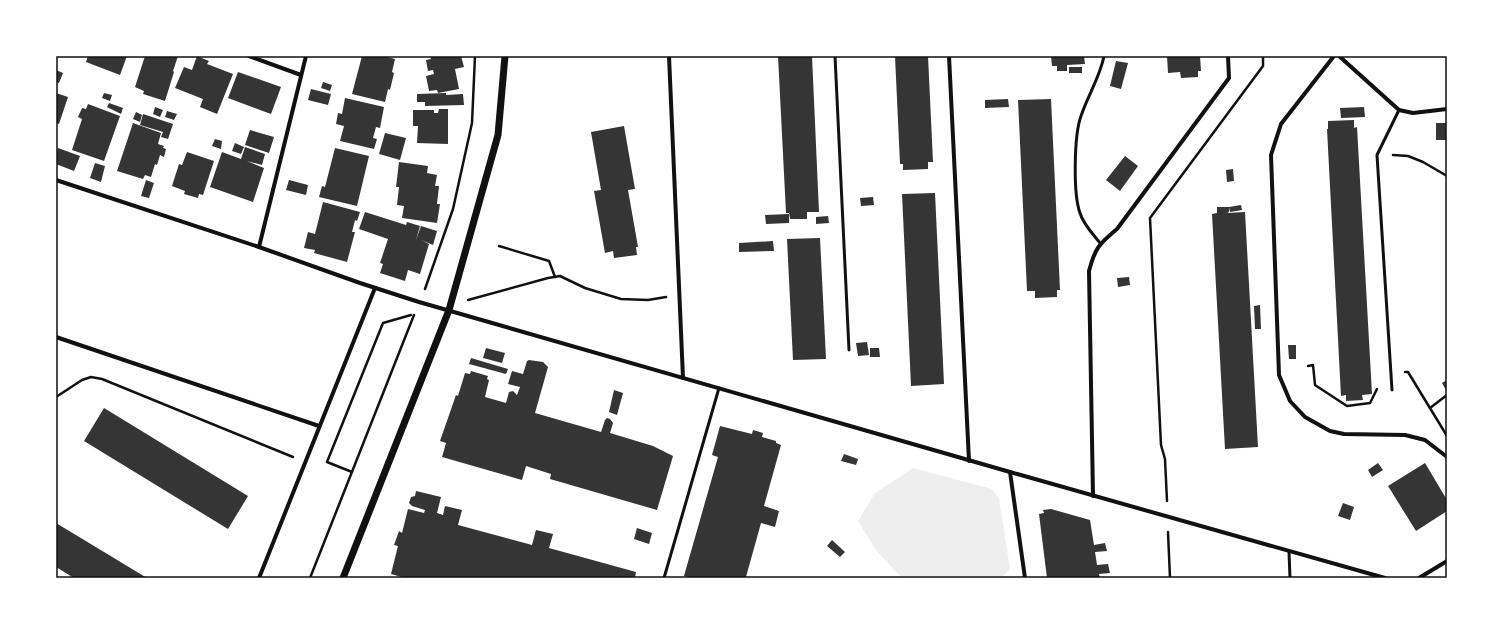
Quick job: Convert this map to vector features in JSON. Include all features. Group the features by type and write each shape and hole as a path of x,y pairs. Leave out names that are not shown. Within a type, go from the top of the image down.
{"street":[{"path":"249,56 301,75"},
{"path":"259,247 306,56"},
{"path":"343,578 449,310 498,135 505,56"},
{"path":"669,56 683,378"},
{"path":"949,56 969,461"},
{"path":"1093,496 1089,271 1093,255 1100,243 1117,229 1229,78 1228,56"},
{"path":"1334,56 1281,124 1271,155 1279,375 1290,401 1306,417 1330,431 1344,434 1405,435 1425,440 1447,457"},
{"path":"1339,56 1399,110 1413,113 1447,109"},
{"path":"56,180 419,302 969,461 1385,578"},
{"path":"259,578 375,288"},
{"path":"56,337 319,426"},
{"path":"1010,472 1025,578"},
{"path":"1419,578 1447,561"}],"lane":[{"path":"835,56 849,350"},
{"path":"1100,243 1085,224 1076,198 1076,130 1088,96 1102,68 1104,56"},
{"path":"1392,390 1377,155 1399,110"},
{"path":"664,578 719,388"},
{"path":"1289,552 1290,578"}],"path":[{"path":"310,578 419,302 453,209 472,123 475,56"},
{"path":"1165,460 1161,445 1150,218 1263,66 1263,56"},
{"path":"1377,155 1408,156 1424,162 1447,176"},
{"path":"499,246 549,261 555,277"},
{"path":"548,278 560,276 585,288 621,300 648,300 668,296"},
{"path":"352,472 327,462 383,323"},
{"path":"56,397 82,380 91,377 102,379 293,457"},
{"path":"1430,408 1447,395"}],"shaded area":[{"path":"913,468 992,489 999,499 1010,569 1001,578 902,578 876,550 858,521 875,493"}],"building":[{"path":"88,56 127,56 120,75 86,62"},
{"path":"145,56 178,56 165,101 143,94 144,91 135,87"},
{"path":"197,56 209,61 207,64 233,74 217,114 200,107 203,99 175,88 184,67 192,70"},
{"path":"362,56 383,56 395,59 392,72 394,73 390,90 388,89 385,102 352,94"},
{"path":"430,56 461,56 464,67 455,69 459,89 438,93 437,90 429,91 426,76 434,74 433,70 428,71 426,60 431,59"},
{"path":"778,56 812,56 819,212 807,212 807,219 790,219 789,212 786,213"},
{"path":"895,56 928,56 933,162 928,162 928,169 903,170 903,164 900,164"},
{"path":"1051,56 1084,56 1085,64 1067,65 1067,71 1057,71 1057,66 1052,66"},
{"path":"1167,56 1200,56 1201,71 1198,71 1198,77 1181,78 1180,72 1168,73"},
{"path":"1116,61 1128,63 1121,89 1110,86"},
{"path":"1069,67 1082,67 1082,73 1069,73"},
{"path":"56,70 63,73 59,83 56,82"},
{"path":"238,72 281,87 271,114 228,98"},
{"path":"323,82 332,85 330,91 321,88"},
{"path":"311,89 331,94 328,105 308,100"},
{"path":"56,93 68,97 59,124 56,123"},
{"path":"104,93 112,95 110,101 102,98"},
{"path":"446,93 446,95 463,94 464,105 425,106 425,102 417,102 417,94"},
{"path":"345,98 384,107 380,128 376,127 373,138 377,139 374,149 340,141 344,126 336,124 338,113 342,114"},
{"path":"1008,99 1009,107 985,108 985,100"},
{"path":"1051,99 1060,290 1057,290 1057,297 1035,298 1035,291 1027,291 1018,100"},
{"path":"109,103 123,108 121,114 107,107"},
{"path":"88,104 120,116 104,161 72,150 82,119 78,117 82,108 86,109"},
{"path":"155,107 163,110 160,117 153,114"},
{"path":"1364,107 1365,117 1341,118 1340,108"},
{"path":"439,109 448,109 448,144 417,143 418,126 413,126 413,110 434,110 434,113 438,113"},
{"path":"167,111 177,114 174,120 165,117"},
{"path":"136,112 142,115 140,122 133,119"},
{"path":"143,114 173,124 168,139 161,137 163,132 140,125"},
{"path":"1354,120 1354,128 1357,127 1372,394 1362,395 1363,400 1346,401 1346,395 1341,396 1327,129 1328,121"},
{"path":"133,123 161,133 158,144 164,146 163,148 166,149 164,157 160,155 157,165 155,164 151,177 145,175 143,179 117,171"},
{"path":"1436,123 1447,123 1447,140 1436,140"},
{"path":"624,126 635,189 628,190 638,247 636,247 637,255 614,258 613,251 605,253 594,191 601,190 591,132"},
{"path":"250,130 274,137 269,153 245,145"},
{"path":"385,133 406,138 400,160 379,154"},
{"path":"215,139 222,141 221,149 212,146"},
{"path":"235,143 244,147 241,154 232,151"},
{"path":"245,147 265,154 262,165 247,161 264,168 253,202 210,187 222,152 241,159"},
{"path":"58,148 80,156 74,171 56,164 56,154"},
{"path":"335,148 369,156 357,206 319,197 322,186 325,187"},
{"path":"187,152 214,161 203,195 199,194 198,198 184,194 185,191 172,186 179,164 182,165"},
{"path":"1125,156 1138,166 1120,191 1106,180"},
{"path":"399,162 428,166 427,173 437,175 435,186 439,186 437,204 440,204 437,223 402,218 404,206 397,205 399,187 396,187"},
{"path":"95,163 105,166 101,182 90,178"},
{"path":"1233,169 1234,181 1227,182 1226,170"},
{"path":"146,180 154,183 149,198 141,196"},
{"path":"289,180 308,185 306,195 286,190"},
{"path":"935,193 944,384 911,386 902,194"},
{"path":"873,197 874,205 861,206 860,198"},
{"path":"323,202 360,212 357,221 355,220 352,232 355,232 347,262 314,253 315,250 304,248 308,232 315,234"},
{"path":"1241,205 1242,210 1230,212 1229,207"},
{"path":"1217,207 1229,207 1229,212 1227,213 1245,212 1258,447 1225,449 1212,214 1217,213"},
{"path":"365,212 406,225 407,222 420,226 416,240 421,226 437,231 433,245 421,240 429,244 420,274 408,270 405,281 380,273 383,264 380,263 388,239 359,229"},
{"path":"789,214 789,223 766,224 765,215"},
{"path":"828,216 829,223 816,224 816,217"},
{"path":"820,238 826,359 793,360 787,239"},
{"path":"773,241 774,251 739,252 739,243"},
{"path":"1129,277 1130,285 1118,287 1117,278"},
{"path":"1260,305 1261,329 1255,329 1254,306"},
{"path":"867,342 869,355 858,356 856,343"},
{"path":"1288,345 1296,345 1296,359 1289,359"},
{"path":"486,348 505,353 502,363 483,358"},
{"path":"870,348 879,348 880,357 870,357"},
{"path":"471,358 508,369 506,374 469,364"},
{"path":"527,361 543,362 548,367 535,413 601,432 607,418 613,423 610,433 653,446 673,456 657,510 550,479 551,474 526,466 522,480 442,457 446,443 440,441 456,395 458,396 465,373 470,374 471,371 488,376 487,379 489,380 485,397 506,403 509,392 513,391 517,395 520,387 508,384 512,371 523,374"},
{"path":"1447,380 1447,392 1442,383"},
{"path":"614,390 623,393 617,415 609,412"},
{"path":"104,408 248,496 228,529 84,441"},
{"path":"720,426 752,434 753,430 763,433 762,437 776,441 776,443 781,445 764,506 779,511 775,527 761,523 746,577 749,578 687,578 688,577 684,576 718,457 712,455"},
{"path":"844,454 858,459 856,465 841,461"},
{"path":"1378,463 1383,470 1372,477 1368,470"},
{"path":"1425,463 1447,500 1447,511 1416,531 1388,486"},
{"path":"416,491 441,497 437,513 443,515 445,506 462,510 458,525 532,545 536,530 553,534 549,548 636,572 635,578 405,578 391,574 398,546 394,545 399,531 402,533 408,509 424,513 425,510 412,506 409,503 411,497 415,496"},
{"path":"1343,503 1354,507 1350,520 1338,516"},
{"path":"1051,509 1090,520 1094,545 1105,543 1107,551 1095,552 1097,565 1108,564 1110,573 1099,574 1100,578 1047,578 1039,514 1044,513 1043,510"},
{"path":"56,523 147,578 74,578 56,567"},
{"path":"637,528 652,533 649,544 634,539"},
{"path":"832,540 845,552 840,557 827,546"}]}
